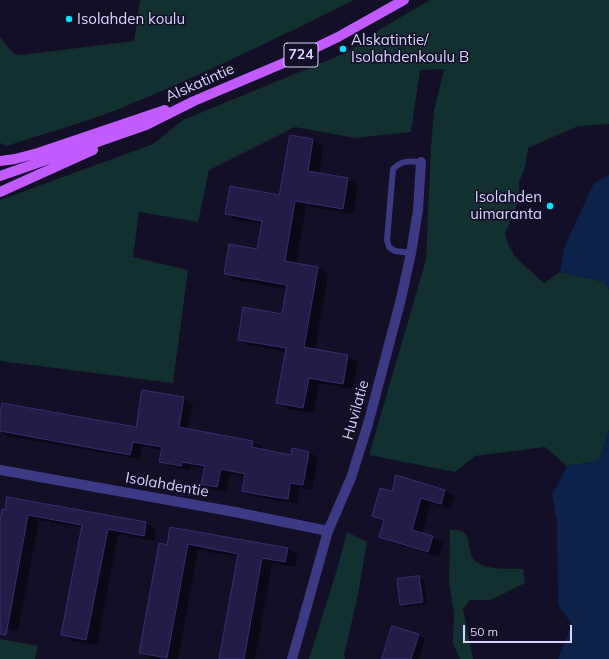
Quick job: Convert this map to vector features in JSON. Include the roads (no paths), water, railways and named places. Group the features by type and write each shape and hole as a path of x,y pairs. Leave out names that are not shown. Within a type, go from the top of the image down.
{"main road":[{"name":"Alskatintie","path":"0,176 146,125 194,100 286,62 338,37 404,0"},
{"path":"0,161 38,153 194,100"},
{"path":"0,192 146,125"}],"street":[{"name":"Huvilatie","path":"292,659 328,531 351,478 368,424 402,298 418,210 421,162"},
{"name":"Isolahdentie","path":"0,470 235,512 328,531"}],"lane":[{"path":"411,253 395,251 389,247 386,240 393,169 399,163 406,161 421,162"}],"water":[{"path":"609,175 609,290 605,282 560,272 564,248 594,183"},
{"path":"609,430 609,659 558,659 572,624 558,605 557,520 552,495 567,466 599,461"}],"place":[{"name":"Isolahden koulu","path":"69,19"},
{"name":"Alskatintie/ Isolahdenkoulu B","path":"343,49"},
{"name":"Isolahden uimaranta","path":"550,206"}]}
